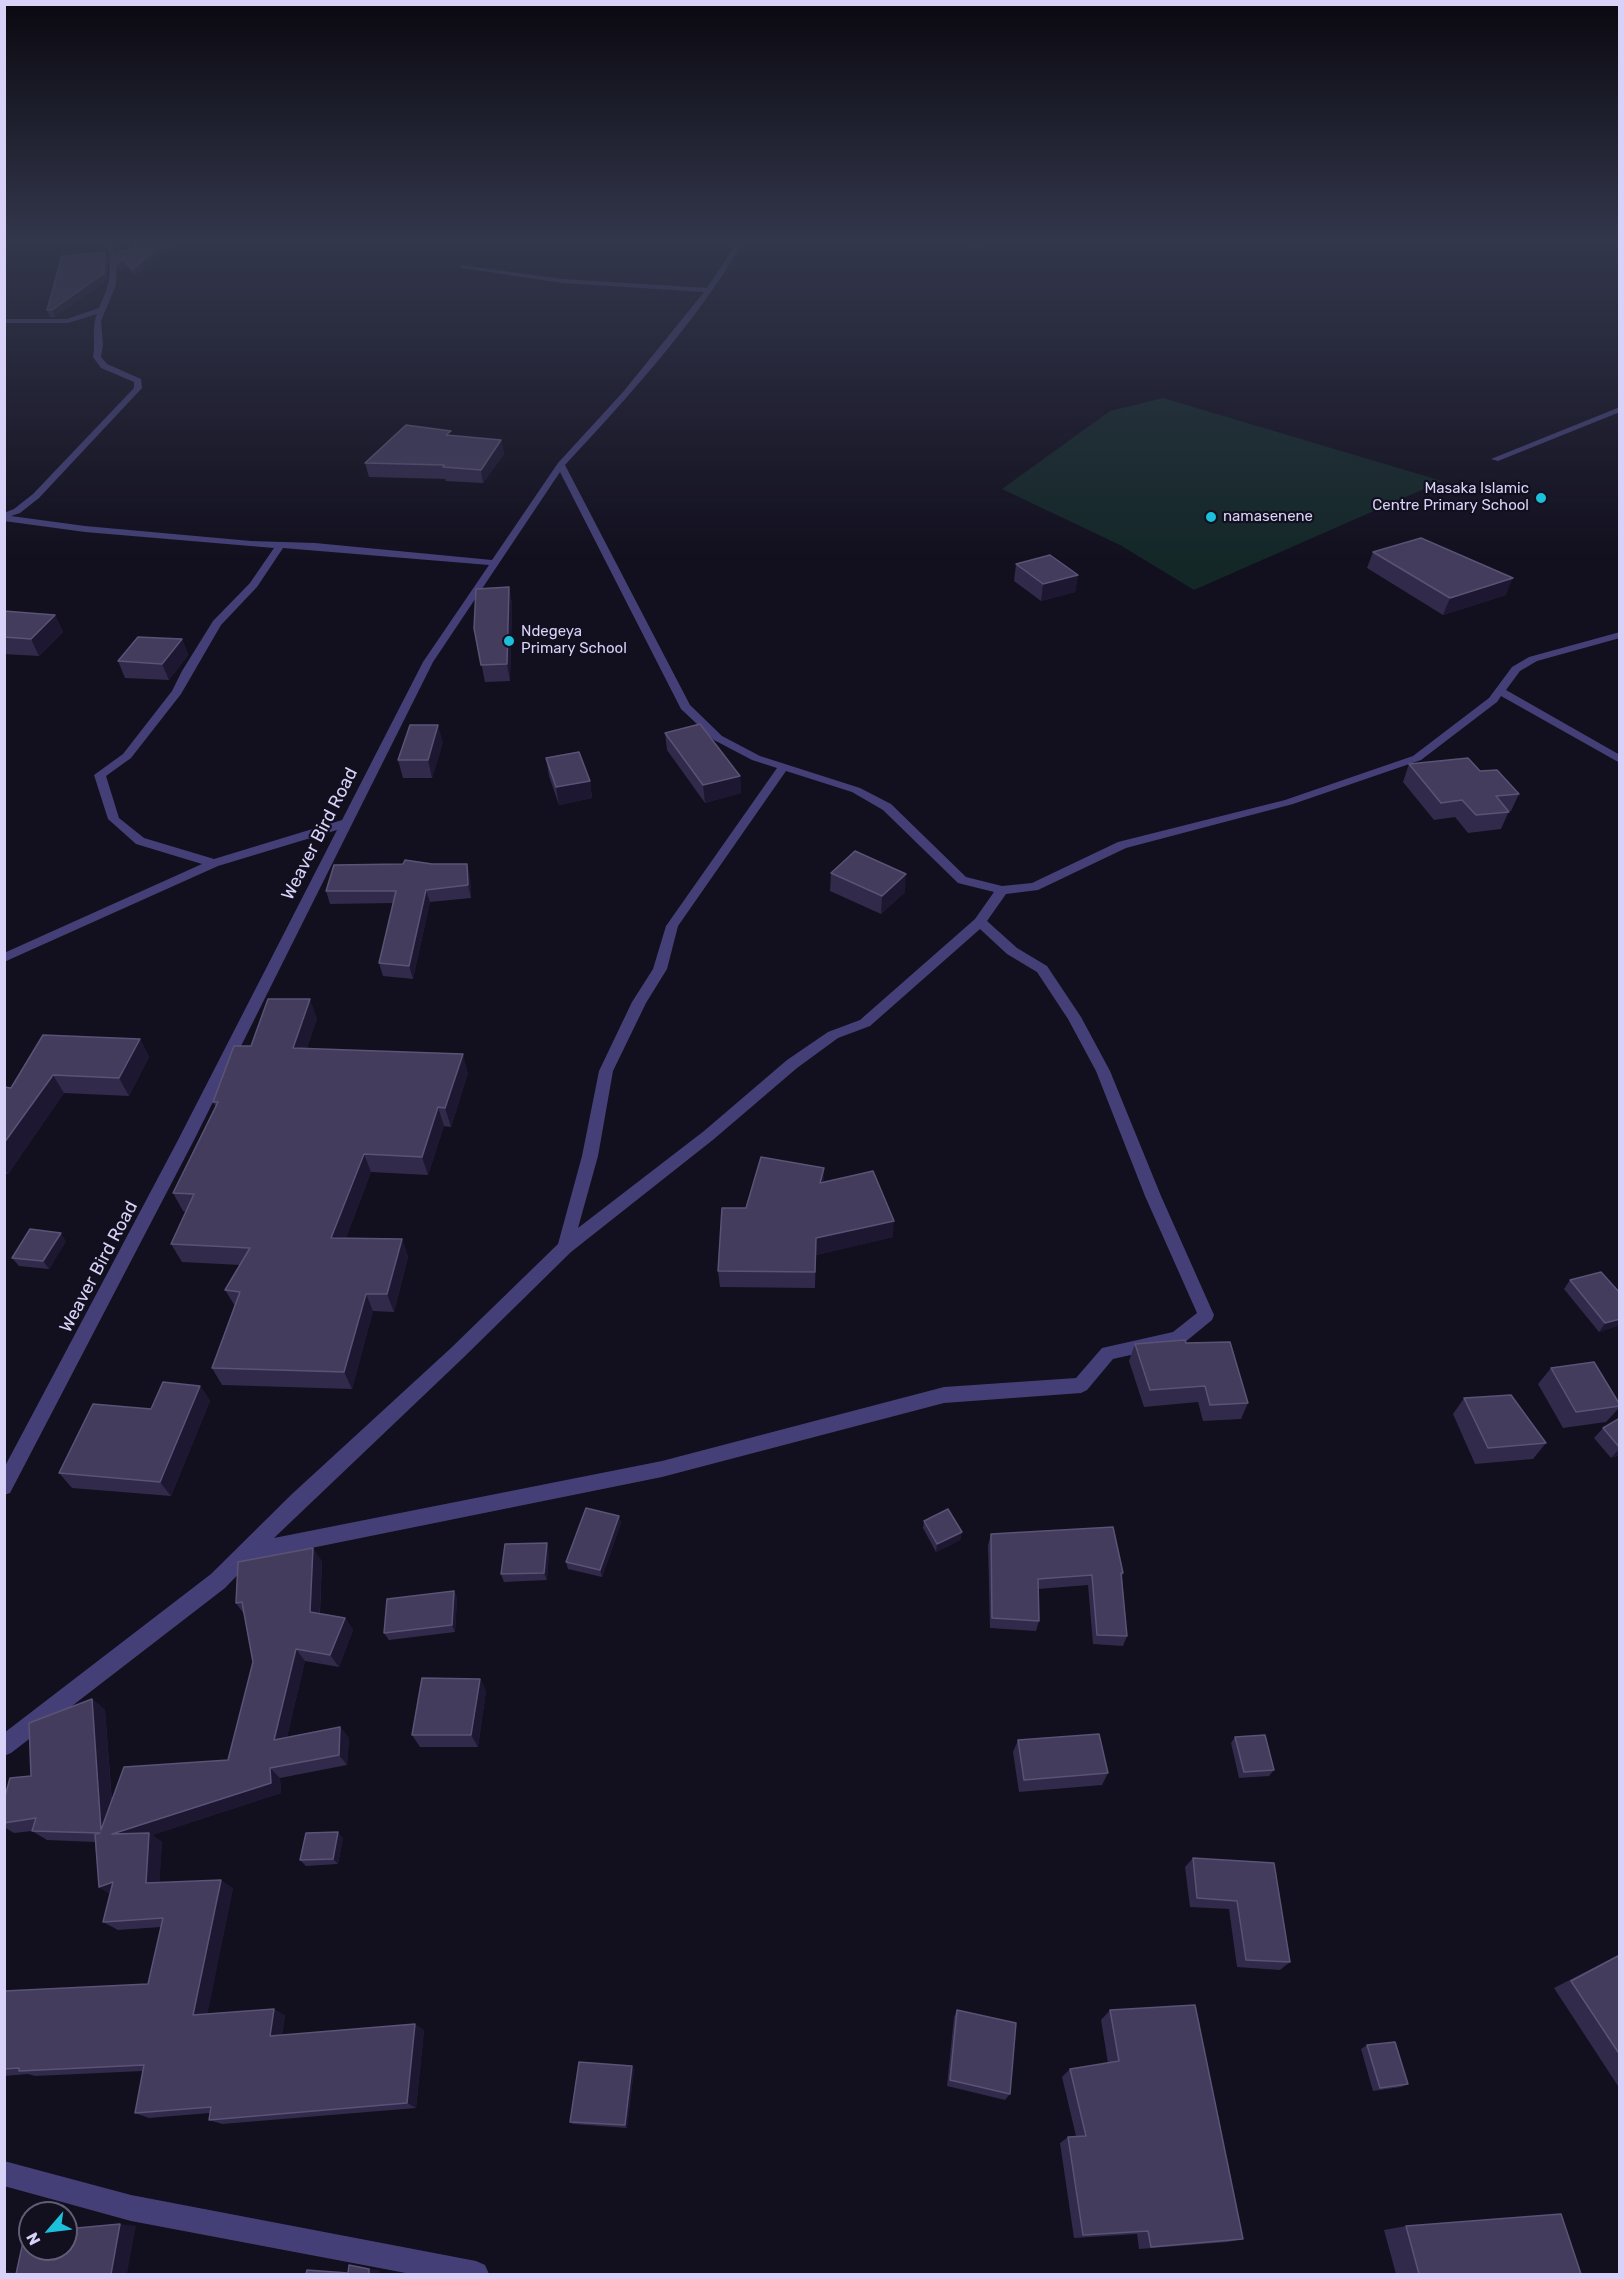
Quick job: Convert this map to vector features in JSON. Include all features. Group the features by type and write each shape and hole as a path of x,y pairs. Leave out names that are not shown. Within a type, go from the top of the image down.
{"street":[{"path":"4,517 36,496 138,388 138,381 104,366 97,357 98,350"},
{"name":"Weaver Bird Road","path":"4,1487 185,1142 428,662 561,465 626,394 661,350"},
{"path":"1495,459 1620,409"},
{"path":"561,465 685,707 718,738 756,758 856,790 887,807 962,880 1002,890 1034,887 1122,845 1289,802 1417,758 1493,700 1516,669 1533,659 1620,635"},
{"path":"4,517 85,529 251,544 315,546 495,563"},
{"path":"214,863 140,841 114,819 100,775 127,756 177,692 187,670 217,623 254,585 280,545"},
{"path":"1500,691 1620,759"},
{"path":"565,1246 590,1156 606,1071 639,1002 660,969 672,926 784,766"},
{"path":"4,958 214,863 346,824"},
{"path":"4,1746 218,1581 457,1353 565,1246 708,1135 792,1064 833,1035 865,1023 980,922 1002,890"},
{"path":"247,1552 662,1469 944,1395 1081,1385 1108,1353 1178,1338 1206,1315 1153,1196 1102,1071 1074,1017 1042,969 1012,951 980,922"},
{"path":"4,2173 131,2208 476,2274"}],"green space":[{"name":"namasenene","path":"1163,398 1442,481 1194,590 1120,545 1002,489 1110,411"}],"building":[{"path":"406,425 451,431 446,435 501,440 481,470 443,467 444,465 365,463"},
{"path":"1421,538 1513,578 1450,598 1373,552"},
{"path":"1050,555 1078,575 1043,584 1016,564"},
{"path":"509,587 507,664 481,665 474,628 476,589"},
{"path":"4,611 55,615 31,639 4,637"},
{"path":"138,637 182,639 162,664 118,661"},
{"path":"700,724 740,776 703,785 665,733"},
{"path":"410,725 438,725 428,760 398,760"},
{"path":"579,752 590,781 556,787 546,758"},
{"path":"1468,758 1480,771 1497,770 1519,794 1496,796 1509,812 1476,815 1462,800 1441,803 1409,764"},
{"path":"855,851 906,874 882,896 831,873"},
{"path":"405,860 432,864 467,864 468,885 426,890 409,966 379,963 396,891 326,891 334,865 403,864"},
{"path":"268,999 310,999 293,1048 463,1054 445,1108 438,1107 422,1157 364,1154 331,1238 402,1239 387,1294 366,1294 344,1372 212,1368 240,1292 225,1290 250,1248 171,1244 194,1194 173,1193 218,1102 213,1102 234,1046 251,1046"},
{"path":"43,1035 140,1039 119,1078 53,1075 4,1143 4,1087 11,1088"},
{"path":"761,1157 824,1168 820,1183 873,1171 894,1221 816,1238 815,1272 718,1271 722,1208 746,1208"},
{"path":"30,1229 61,1233 43,1261 12,1258"},
{"path":"1601,1272 1620,1293 1620,1319 1605,1323 1570,1280"},
{"path":"1185,1340 1186,1343 1230,1342 1248,1403 1210,1405 1205,1386 1150,1390 1135,1344"},
{"path":"1594,1362 1620,1406 1576,1412 1551,1368"},
{"path":"163,1382 200,1386 160,1482 59,1473 93,1404 151,1409"},
{"path":"1511,1395 1546,1443 1488,1448 1464,1398"},
{"path":"1620,1418 1620,1448 1603,1428"},
{"path":"586,1508 619,1516 600,1570 566,1562"},
{"path":"948,1509 962,1532 937,1544 924,1521"},
{"path":"1113,1527 1123,1573 1121,1573 1127,1636 1097,1635 1092,1575 1038,1579 1039,1621 992,1618 991,1534"},
{"path":"547,1543 544,1573 501,1574 505,1544"},
{"path":"313,1548 310,1612 345,1618 330,1655 296,1649 274,1740 340,1727 339,1755 270,1768 271,1783 112,1834 149,1833 146,1883 221,1880 193,2015 274,2009 270,2036 415,2024 407,2103 209,2120 211,2107 135,2113 144,2065 19,2071 19,2068 4,2069 4,1991 148,1984 163,1918 103,1922 113,1882 99,1887 95,1834 100,1833 32,1831 36,1818 4,1823 4,1800 10,1778 31,1776 29,1723 92,1699 101,1830 124,1767 228,1760 253,1662 242,1602 236,1603 238,1562"},
{"path":"454,1591 452,1625 384,1633 387,1599"},
{"path":"422,1678 480,1679 471,1735 412,1735"},
{"path":"1099,1734 1108,1773 1024,1780 1018,1740"},
{"path":"1265,1735 1274,1770 1244,1772 1235,1737"},
{"path":"338,1832 333,1859 300,1860 306,1833"},
{"path":"1193,1858 1274,1863 1290,1962 1246,1960 1237,1901 1197,1898"},
{"path":"1620,1955 1620,2055 1571,1981"},
{"path":"1195,2005 1243,2239 1151,2247 1148,2231 1083,2235 1068,2137 1086,2136 1070,2069 1119,2061 1110,2010"},
{"path":"957,2010 1016,2023 1010,2094 950,2080"},
{"path":"1395,2042 1408,2084 1380,2088 1367,2045"},
{"path":"579,2062 632,2066 625,2125 570,2122"},
{"path":"1561,2214 1581,2274 1419,2274 1406,2226"},
{"path":"120,2224 111,2274 16,2274 19,2261 78,2261 78,2228"},
{"path":"349,2265 369,2269 369,2274 306,2274 307,2270 348,2273"}],"place":[{"name":"Masaka Islamic Centre Primary School","path":"1541,498"},
{"name":"namasenene","path":"1211,517"},
{"name":"Ndegeya Primary School","path":"509,641"}]}
